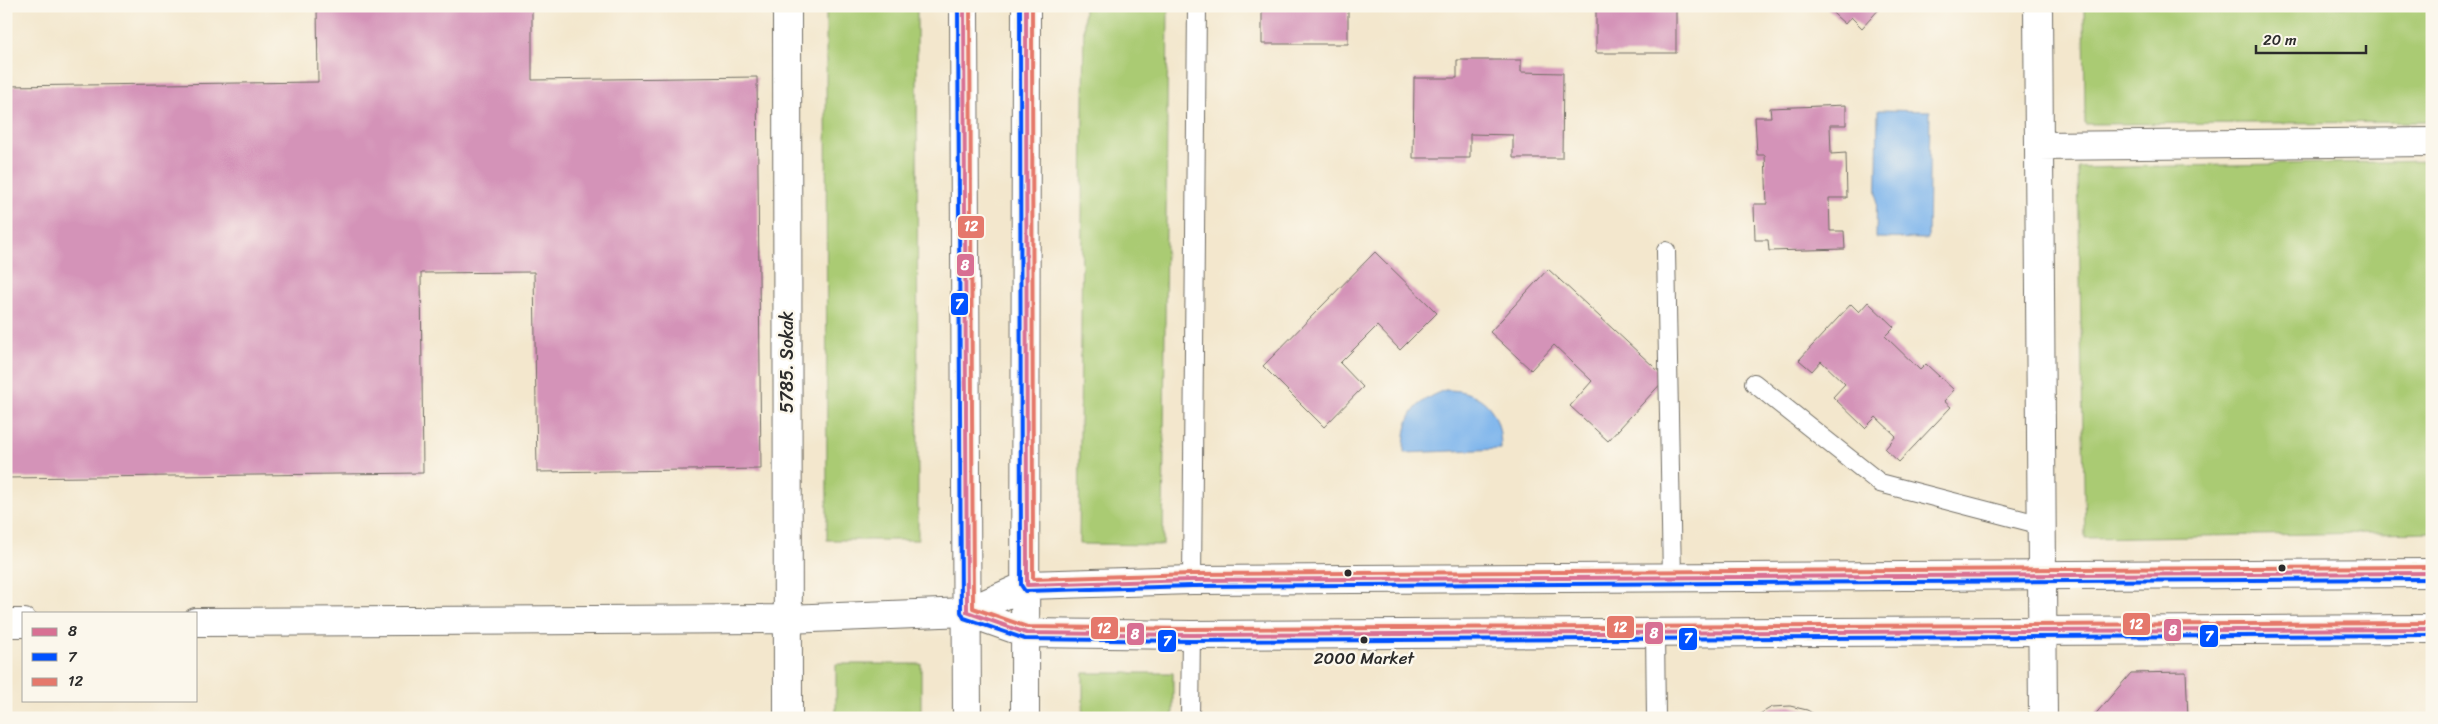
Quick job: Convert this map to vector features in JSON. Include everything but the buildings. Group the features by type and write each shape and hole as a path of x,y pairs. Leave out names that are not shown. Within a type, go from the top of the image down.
{"street":[{"name":"5785. Sokak","path":"787,6 788,718"},
{"path":"964,6 967,718"},
{"path":"1026,6 1026,718"},
{"path":"2038,6 2043,718"},
{"path":"2039,146 2432,142"},
{"path":"966,612 1027,585 1192,580 1672,579 2432,573"},
{"path":"198,622 787,619 966,612 1026,633 1191,635 2432,628"},
{"path":"6,623 22,622"}],"lane":[{"path":"1192,580 1197,6"},
{"path":"1666,251 1672,579"},
{"path":"1754,383 1880,483 2042,525"},
{"path":"1655,633 1656,718"},
{"path":"1190,718 1191,635"}],"green space":[{"path":"826,6 917,6 918,540 827,540"},
{"path":"1084,6 1168,6 1163,545 1079,544"},
{"path":"2084,6 2432,6 2432,122 2085,124"},
{"path":"2432,161 2432,532 2085,538 2078,168"},
{"path":"836,664 921,664 921,718 836,718"},
{"path":"1083,673 1173,673 1173,718 1083,718"}],"water":[{"path":"1878,110 1930,111 1928,239 1876,238"},
{"path":"1445,390 1470,394 1488,405 1498,424 1501,449 1404,453 1406,430 1412,413 1425,400"}],"transit line":[{"name":"7","path":"958,6 961,612 964,618 1025,639 1191,641 2432,635"},
{"name":"8","path":"964,6 967,612 1026,633 1191,635 2432,629"},
{"name":"12","path":"970,6 973,608 1027,627 1191,629 2432,623"},
{"name":"7","path":"1020,6 1021,585 1025,591 1192,586 2432,579"},
{"name":"8","path":"1026,6 1027,585 1192,580 2432,573"},
{"name":"12","path":"1032,6 1033,579 1192,574 2432,567"}],"place":[{"name":"2000 Market","path":"1364,640"}]}
